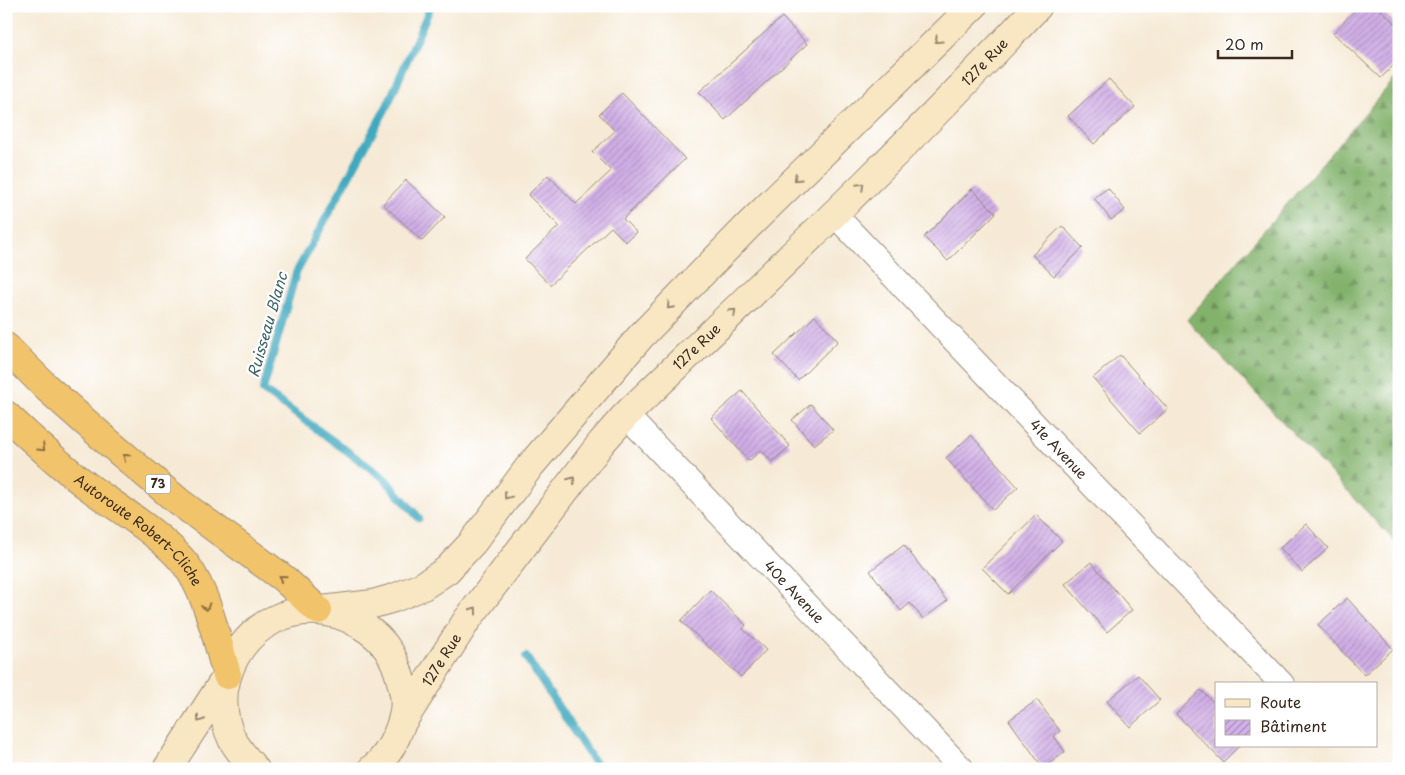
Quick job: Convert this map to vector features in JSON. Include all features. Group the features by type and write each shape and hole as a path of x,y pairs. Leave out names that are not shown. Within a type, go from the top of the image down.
{"highway":[{"name":"73","path":"6,347 47,388 108,442 180,502 283,578 320,610"},
{"name":"Autoroute Robert-Cliche","path":"6,415 53,459 151,532 191,572 202,592 227,676"}],"main road":[{"path":"167,769 227,676 235,656 247,640 262,627 279,617 298,612 373,604 394,598 423,586 447,570 473,542 530,466 641,336 748,226 973,6"},
{"name":"127e Rue","path":"401,724 466,620 602,442 626,415 834,214 992,56 1038,6"},
{"path":"320,610 347,617 370,630 388,649 400,672 404,698 401,724 390,749 372,769"},
{"path":"227,676 223,698 225,718 231,737 255,769"}],"street":[{"name":"41e Avenue","path":"834,214 1280,682"},
{"name":"40e Avenue","path":"626,415 962,769"}],"green space":[{"path":"1399,74 1399,546 1187,320"}],"building":[{"path":"1359,6 1377,6 1399,27 1399,60 1381,78 1333,33"},
{"path":"782,17 807,44 725,120 699,92"},
{"path":"1109,79 1135,107 1094,144 1068,116"},
{"path":"622,93 685,159 623,219 636,232 626,242 611,227 550,285 525,259 559,226 528,195 548,175 576,204 611,171 592,152 615,131 599,114"},
{"path":"406,180 445,217 422,241 383,204"},
{"path":"1108,188 1125,210 1111,220 1094,198"},
{"path":"972,189 996,213 948,261 924,237"},
{"path":"1062,226 1083,248 1054,276 1032,255"},
{"path":"815,316 838,341 798,380 774,355"},
{"path":"1120,355 1168,409 1140,433 1093,378"},
{"path":"742,391 790,446 772,462 761,450 749,461 711,418"},
{"path":"811,404 833,430 814,445 792,420"},
{"path":"971,435 1018,487 993,510 946,458"},
{"path":"1036,515 1062,541 1008,594 982,568"},
{"path":"1306,524 1328,548 1302,572 1280,548"},
{"path":"904,545 947,601 923,619 910,603 901,611 870,571"},
{"path":"1091,562 1132,610 1107,632 1065,584"},
{"path":"710,590 746,625 743,629 766,650 741,677 681,621"},
{"path":"1347,598 1393,649 1364,675 1318,625"},
{"path":"1138,675 1160,700 1130,727 1107,701"},
{"path":"1201,690 1215,704 1215,748 1237,748 1223,762 1176,714"},
{"path":"1037,700 1060,731 1054,736 1065,752 1043,768 1009,720"}],"waterway":[{"name":"Ruisseau Blanc","path":"419,518 384,478 263,390 296,273 387,106 431,6"},
{"name":"Ruisseau Blanc","path":"526,657 596,765 605,769"}]}
